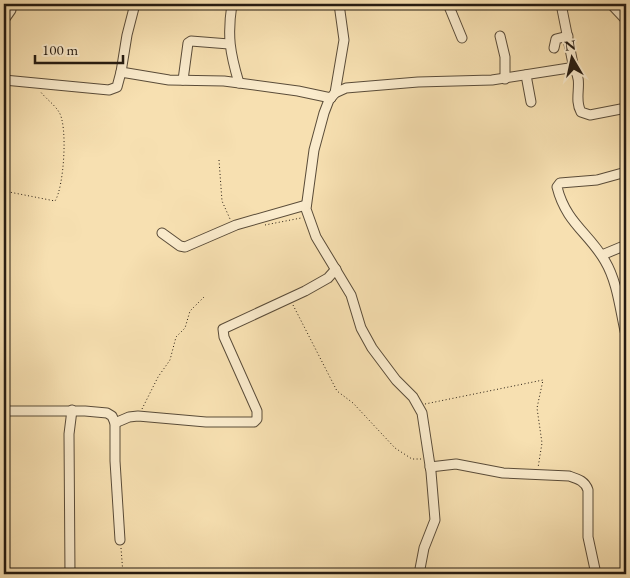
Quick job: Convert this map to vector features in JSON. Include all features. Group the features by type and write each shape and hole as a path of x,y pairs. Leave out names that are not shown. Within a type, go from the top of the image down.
{"street":[{"path":"4,20 11,10 10,4"},
{"path":"4,80 114,90 121,72 126,35 135,4"},
{"path":"232,4 228,27 229,44 240,83"},
{"path":"339,4 344,40 333,96 314,150 306,205 316,238 351,296 362,328 372,348 419,406 430,463 435,520 424,548 418,574"},
{"path":"448,4 462,38"},
{"path":"561,4 574,69 578,79 577,106 581,112 599,114 626,108"},
{"path":"612,4 626,20"},
{"path":"500,36 505,57 505,79"},
{"path":"554,48 556,39 568,36"},
{"path":"183,80 188,43 191,41 229,44"},
{"path":"121,72 183,80 240,83 333,96 346,88 418,82 465,82 505,79 568,68 574,69"},
{"path":"526,75 531,102"},
{"path":"626,172 597,180 560,183 557,187 569,216 602,255 616,287 626,335"},
{"path":"162,233 180,246 185,247 236,225 306,205"},
{"path":"602,255 626,245"},
{"path":"115,423 122,419 138,416 206,422 254,422 257,419 257,411 224,337 223,329 329,277 336,269"},
{"path":"329,277 343,282"},
{"path":"70,574 69,434 72,410"},
{"path":"4,411 72,410 107,412 112,416 115,423 114,454 120,540"},
{"path":"430,463 456,464 492,472 538,476 569,476 586,484 588,490 588,537 596,574"}],"path":[{"path":"4,191 54,201 61,188 63,169 62,121 59,112 41,92 37,82"},
{"path":"219,160 222,201 230,220 236,225"},
{"path":"261,225 275,225 308,216"},
{"path":"138,416 158,377 170,360 176,337 185,328 190,311 205,296"},
{"path":"289,298 337,391 353,403 369,423 404,455 430,463"},
{"path":"419,406 543,380 537,408 542,443 538,476"},
{"path":"120,540 123,574"}]}
